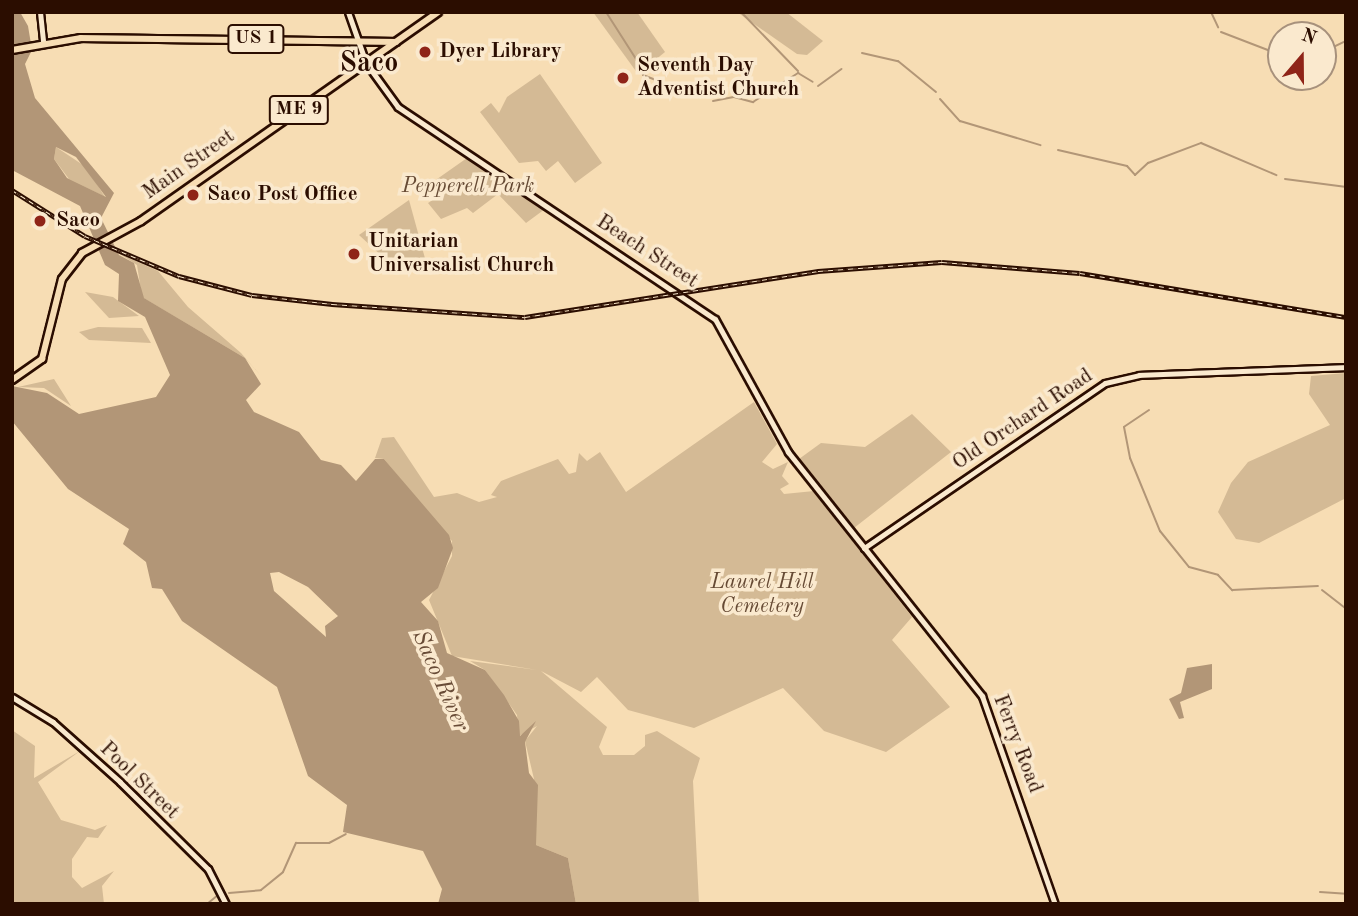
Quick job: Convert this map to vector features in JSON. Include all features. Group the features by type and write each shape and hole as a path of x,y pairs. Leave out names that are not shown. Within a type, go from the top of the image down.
{"main road":[{"path":"40,12 43,43"},
{"name":"Beach Street","path":"348,12 361,39 366,63 398,107 712,316 784,446 864,548"},
{"name":"Main Street","path":"13,380 42,359 65,274 97,244 438,12"},
{"name":"US 1","path":"361,39 387,48"},
{"name":"US 1","path":"12,50 43,43 361,39 396,42"},
{"name":"Old Orchard Road","path":"864,548 1102,384 1139,375 1346,367"},
{"name":"Ferry Road","path":"864,548 985,701 1055,904"},
{"name":"Pool Street","path":"12,697 51,720 120,782 206,867 226,904"}],"green space":[{"path":"593,12 637,12 665,52 638,74"},
{"path":"737,12 786,12 823,41 807,55 797,54"},
{"path":"540,74 602,163 575,183 558,161 546,171 538,161 519,163 480,112 491,103 499,113 507,97"},
{"path":"56,147 86,167 105,197 69,179 54,159"},
{"name":"Pepperell Park","path":"467,158 545,209 526,223 498,194 473,213 467,208 441,219 428,203 439,196 430,184"},
{"name":"Pepperell Park","path":"409,200 426,262 397,270 359,235"},
{"path":"120,254 158,271 188,307 241,353 262,377 245,358 142,297 137,265"},
{"path":"85,292 113,297 139,316 109,318"},
{"path":"98,327 142,328 151,343 89,340 79,332"},
{"path":"1346,373 1346,498 1259,543 1236,539 1218,512 1231,483 1248,462 1330,425 1309,394 1311,376"},
{"path":"54,379 71,406 44,388 18,387"},
{"name":"Laurel Hill Cemetery","path":"754,402 777,444 762,462 773,469 788,462 782,476 789,484 780,489 784,494 814,491 912,617 892,640 950,707 886,752 824,731 783,688 694,728 628,710 597,677 581,692 541,671 607,727 599,747 603,755 634,755 645,746 645,735 657,731 700,758 693,781 699,904 576,904 568,858 536,845 534,779 525,741 537,726 519,736 517,715 485,670 470,661 537,670 452,656 429,600 452,556 452,541 384,459 375,458 382,438 394,437 434,497 457,493 479,502 497,497 491,495 501,481 558,459 569,474 576,472 579,453 587,461 600,452 626,492"},
{"path":"912,414 951,452 854,528 799,459 821,443 865,447"},
{"path":"12,730 35,746 34,778 80,751 38,782 61,820 95,830 107,825 98,838 87,837 72,859 72,877 82,888 114,871 102,886 104,904 12,904"}],"water":[{"name":"Saco River","path":"12,12 20,12 28,26 32,50 25,64 35,98 114,193 101,218 119,255 134,263 144,298 245,358 261,384 246,400 254,412 299,432 321,460 341,465 356,481 375,459 384,459 449,535 453,548 438,588 421,602 438,621 447,653 485,670 504,695 519,721 520,736 536,721 525,742 529,773 538,785 536,845 568,858 576,904 438,904 442,889 423,851 343,832 347,805 308,776 277,687 182,621 162,589 152,588 146,562 123,544 129,529 68,489 12,421 12,386 47,393 79,414 156,397 170,375 145,317 118,301 119,274 105,265 80,206 12,170","holes":["56,147 76,157 106,197 67,178 54,159","279,572 308,587 338,616 325,626 326,637 274,591 270,573"]},
{"path":"1212,664 1212,689 1180,702 1184,718 1179,719 1169,699 1181,693 1187,668"}],"waterway":[{"path":"606,12 638,62"},
{"path":"741,12 798,71"},
{"path":"1211,12 1218,27"},
{"path":"1221,32 1267,50"},
{"path":"1337,45 1346,41"},
{"path":"862,53 898,61 936,92"},
{"path":"640,65 643,75 697,96"},
{"path":"818,86 841,69"},
{"path":"713,101 734,97 753,102 798,73 813,82"},
{"path":"940,99 960,121 1040,145"},
{"path":"1058,150 1127,166 1135,175 1148,163 1201,143 1276,175"},
{"path":"1285,179 1346,187"},
{"path":"1149,410 1124,427 1130,458 1160,531 1189,567 1218,575 1232,590 1318,586"},
{"path":"1322,590 1346,609"},
{"path":"229,893 261,890 283,872 296,843 329,843 346,834"},
{"path":"1320,892 1346,894"},
{"path":"207,904 217,896"}],"railway":[{"path":"12,190 85,236 179,276 252,295 332,304 525,317 818,271 942,262 1080,273 1346,317"}],"place":[{"name":"Dyer Library","path":"425,52"},
{"name":"Seventh Day Adventist Church","path":"623,78"},
{"name":"Saco Post Office","path":"193,195"},
{"name":"Saco","path":"40,221"},
{"name":"Unitarian Universalist Church","path":"354,254"}],"district":[{"name":"Saco","path":"369,64"}]}
